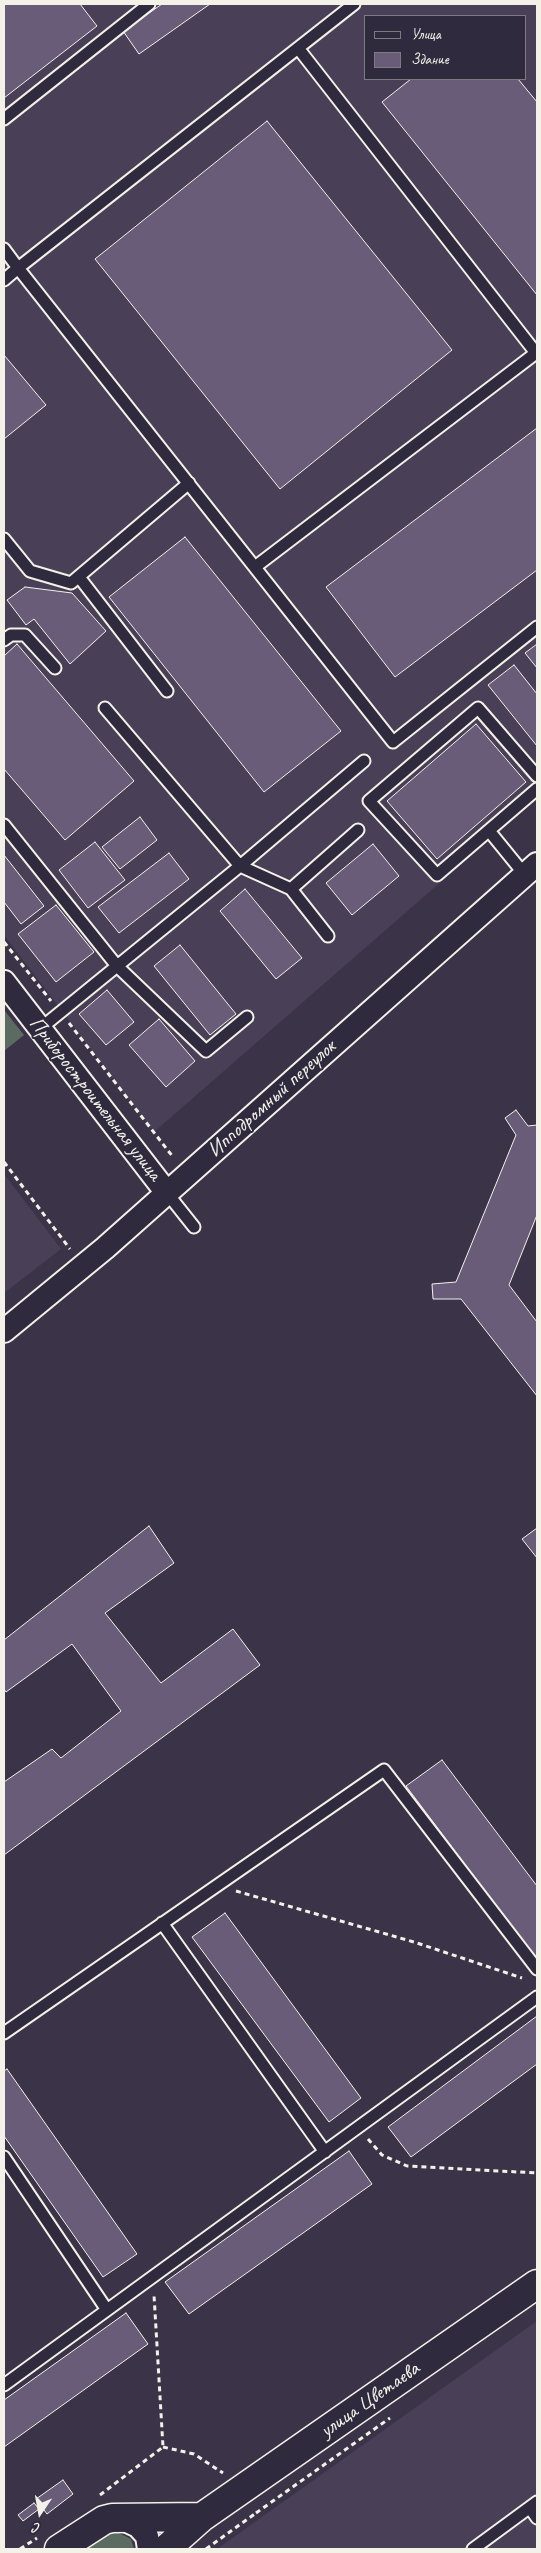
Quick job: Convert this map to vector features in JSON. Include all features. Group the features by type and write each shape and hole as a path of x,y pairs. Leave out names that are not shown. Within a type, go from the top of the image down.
{"main road":[{"name":"улица Цветаева","path":"166,2549 202,2517 537,2284"},
{"path":"51,2541 104,2520 202,2517"}],"street":[{"name":"Ипподромный переулок","path":"4,1331 105,1248 531,869"},
{"name":"Приборостроительная улица","path":"4,982 167,1193"},
{"path":"121,2518 138,2526 147,2536 149,2549"}],"lane":[{"path":"4,119 149,4"},
{"path":"4,280 354,4"},
{"path":"255,568 536,354 298,48"},
{"path":"4,249 393,742 537,627"},
{"path":"4,539 30,571 71,583 189,483"},
{"path":"79,577 167,691"},
{"path":"4,640 11,635 26,636 55,668"},
{"path":"105,708 240,866 291,889 328,936"},
{"path":"537,776 478,708 369,801 437,875 490,832 537,789"},
{"path":"41,1028 240,866 364,761"},
{"path":"4,825 117,966 206,1051 247,1017"},
{"path":"291,889 358,830"},
{"path":"490,832 531,869"},
{"path":"167,1193 194,1227"},
{"path":"4,2033 384,1770 537,1969"},
{"path":"162,1923 325,2152"},
{"path":"4,2385 537,1997"},
{"path":"4,2157 107,2310"},
{"path":"473,2549 533,2505 537,2518"}],"path":[{"path":"4,942 173,1157"},
{"path":"4,1162 70,1249"},
{"path":"216,1885 414,1942 528,1979"},
{"path":"358,2128 382,2156 407,2166 537,2173"},
{"path":"99,2496 163,2447 153,2277"},
{"path":"20,2549 51,2541"}],"shaded area":[{"path":"4,4 537,4 537,798 154,1132 4,935"},
{"path":"4,1174 61,1249 4,1293"},
{"path":"537,2321 537,2549 217,2549"}],"green space":[{"path":"4,1010 24,1035 4,1051"},
{"path":"111,2529 131,2539 134,2549 75,2549"}],"building":[{"path":"4,4 80,4 97,26 4,98"},
{"path":"162,4 210,4 139,54 123,31"},
{"path":"410,80 519,80 537,102 537,295 382,102"},
{"path":"267,121 452,350 280,489 95,259"},
{"path":"4,355 46,405 4,439"},
{"path":"537,428 537,570 395,677 326,587"},
{"path":"185,537 341,731 264,792 109,597"},
{"path":"25,587 72,593 106,631 70,664 34,619 26,625 7,600"},
{"path":"17,644 134,781 65,840 4,769 4,656"},
{"path":"537,644 537,668 525,653"},
{"path":"514,665 537,694 537,746 488,685"},
{"path":"476,724 526,782 437,859 387,801"},
{"path":"140,817 157,840 120,869 102,847"},
{"path":"95,842 125,880 88,908 59,870"},
{"path":"373,844 399,876 352,915 326,883"},
{"path":"169,853 189,879 119,933 98,907"},
{"path":"4,855 44,906 21,924 4,902"},
{"path":"245,889 302,958 276,979 220,911"},
{"path":"56,905 94,952 56,982 18,934"},
{"path":"180,945 236,1014 210,1035 154,966"},
{"path":"107,990 134,1022 106,1045 79,1014"},
{"path":"159,1019 195,1061 166,1087 129,1045"},
{"path":"516,1110 528,1126 537,1125 537,1215 509,1285 537,1322 537,1396 461,1299 433,1299 432,1284 456,1282 516,1135 505,1118"},
{"path":"149,1526 174,1563 105,1613 161,1683 233,1629 260,1665 4,1855 4,1782 52,1749 61,1758 121,1711 72,1644 6,1692 4,1689 4,1640"},
{"path":"537,1528 537,1558 522,1539"},
{"path":"442,1760 537,1886 537,1960 406,1786"},
{"path":"225,1913 361,2098 329,2122 192,1937"},
{"path":"537,2016 537,2064 411,2157 388,2127"},
{"path":"7,2069 137,2254 103,2277 4,2136 4,2071"},
{"path":"349,2151 372,2184 189,2314 165,2282"},
{"path":"126,2313 148,2344 4,2447 4,2400"},
{"path":"63,2480 73,2494 47,2514 36,2499"},
{"path":"34,2503 39,2509 23,2521 18,2515"}]}
